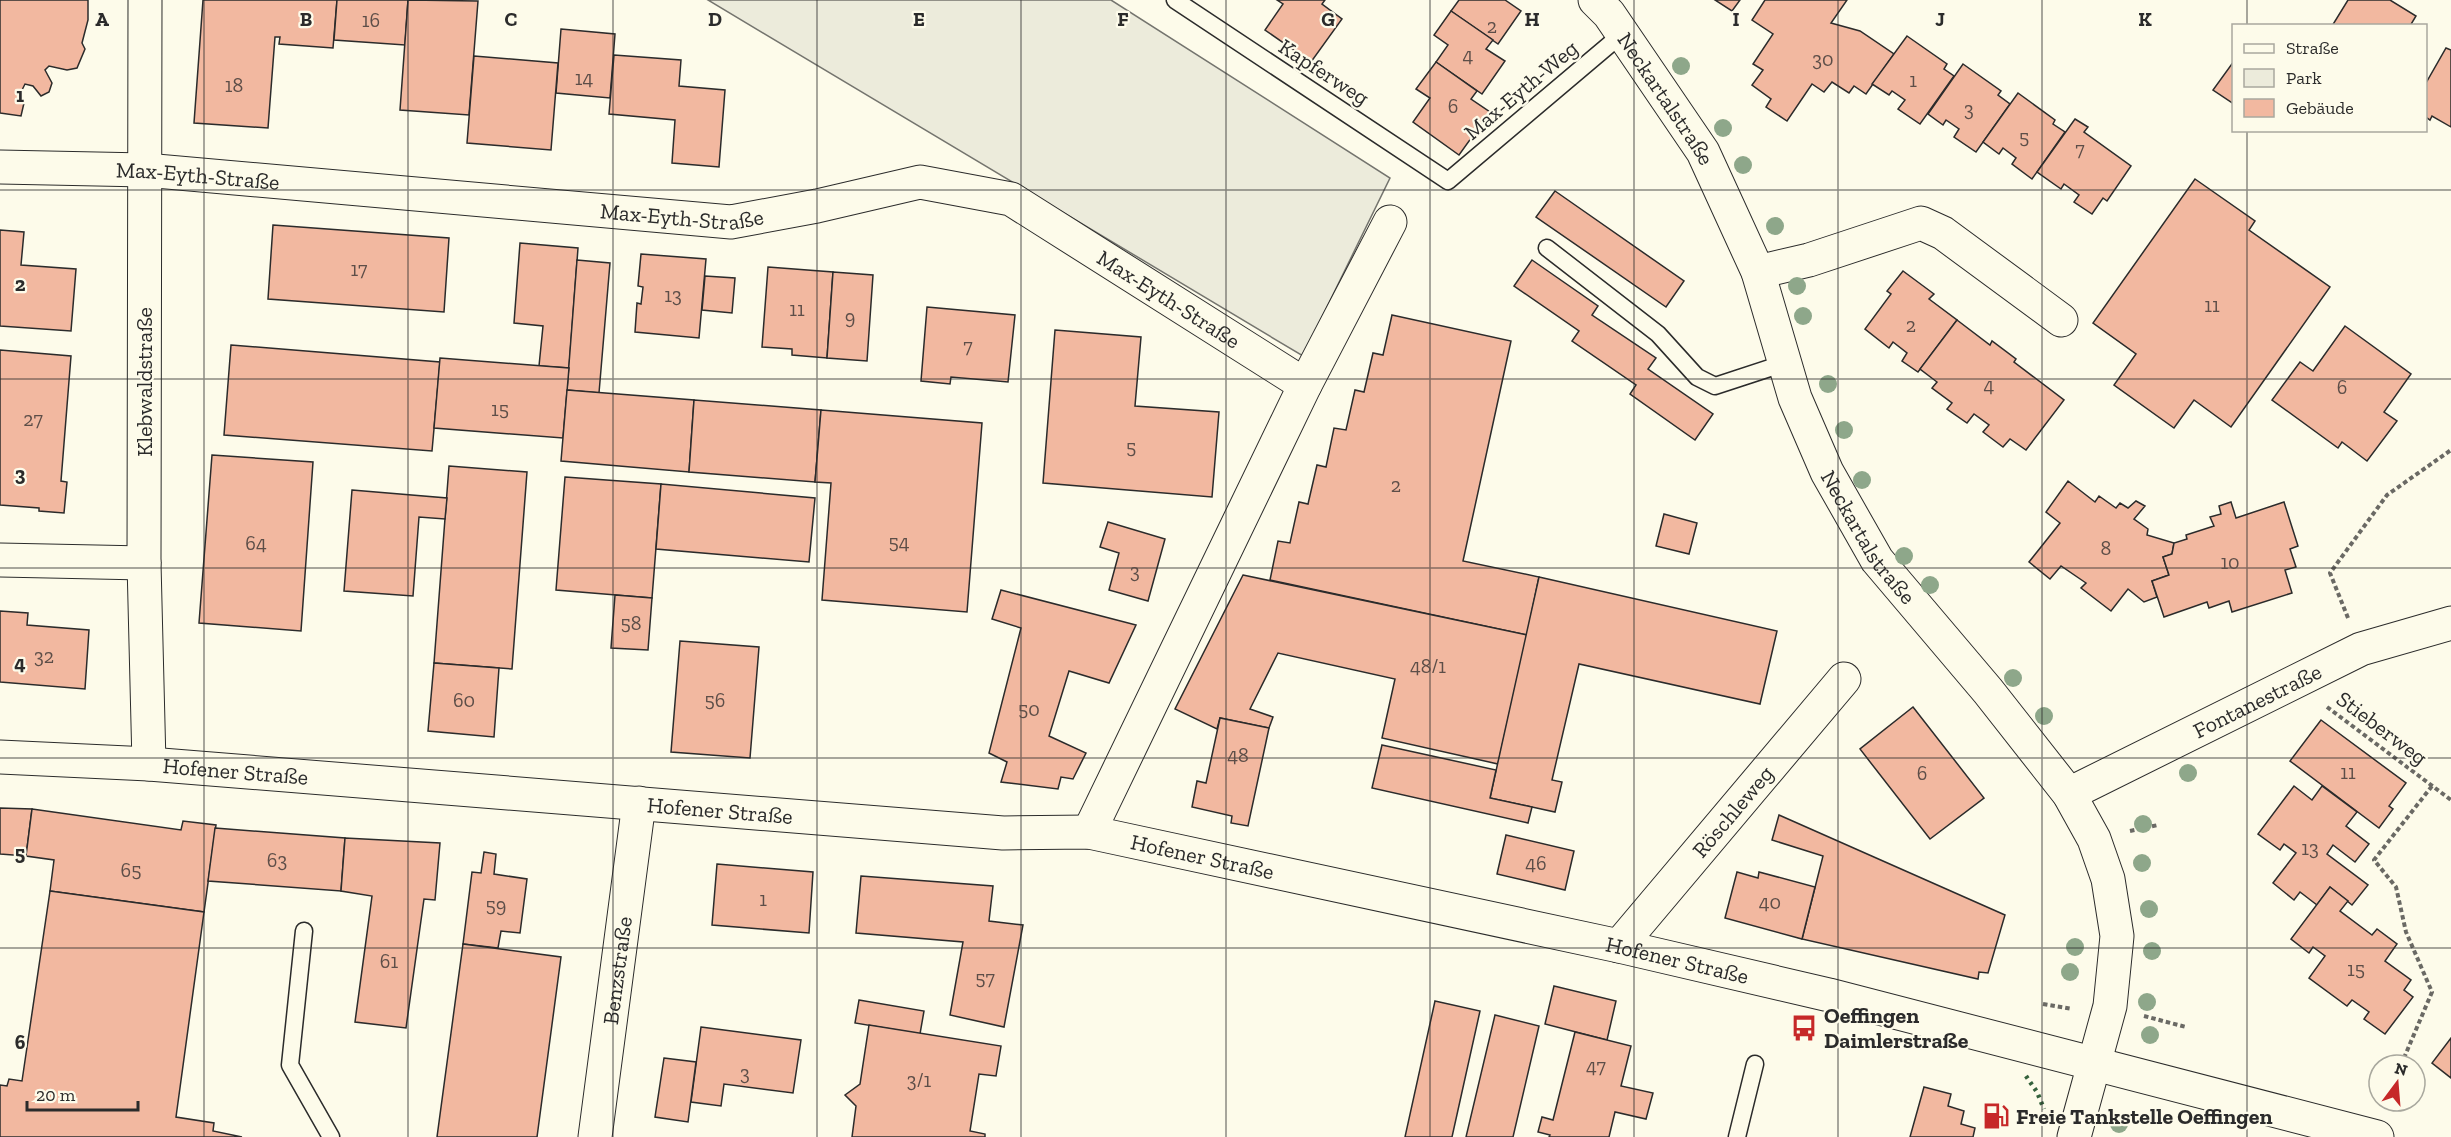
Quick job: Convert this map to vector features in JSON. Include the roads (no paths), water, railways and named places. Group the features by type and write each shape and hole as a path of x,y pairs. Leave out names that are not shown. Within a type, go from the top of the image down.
{"street":[{"name":"Klebwaldstraße","path":"145,0 144,563 149,764"},
{"name":"Neckartalstraße","path":"1595,0 1609,14 1703,153 1758,272 1795,398 1827,472 1877,560 1988,690 2070,794 2094,839 2108,879 2116,936 2110,1006 2074,1137"},
{"name":"Max-Eyth-Straße","path":"0,167 145,170 731,222 817,206 920,182 1011,199 1305,385"},
{"path":"1089,832 1305,385 1390,222"},
{"path":"1758,272 1809,260 1921,223 1943,233 2061,320"},
{"path":"0,560 144,563"},
{"name":"Fontanestraße","path":"2070,794 2361,649 2451,623"},
{"name":"Röschleweg","path":"1619,946 1844,679"},
{"name":"Hofener Straße","path":"0,757 149,764 1003,833 1089,832 1619,946 1829,995 2377,1137"},
{"name":"Benzstraße","path":"595,1137 639,803"}],"lane":[{"name":"Kapferweg","path":"1175,0 1448,181"},
{"name":"Max-Eyth-Weg","path":"1448,181 1622,34"},
{"path":"1547,248 1658,334 1698,377 1715,386 1785,363"},
{"path":"304,931 290,1065 331,1137"},
{"path":"1737,1137 1755,1064"}],"place":[{"name":"Oeffingen Daimlerstraße","path":"1804,1028"},
{"name":"Freie Tankstelle Oeffingen","path":"1996,1116"}]}
